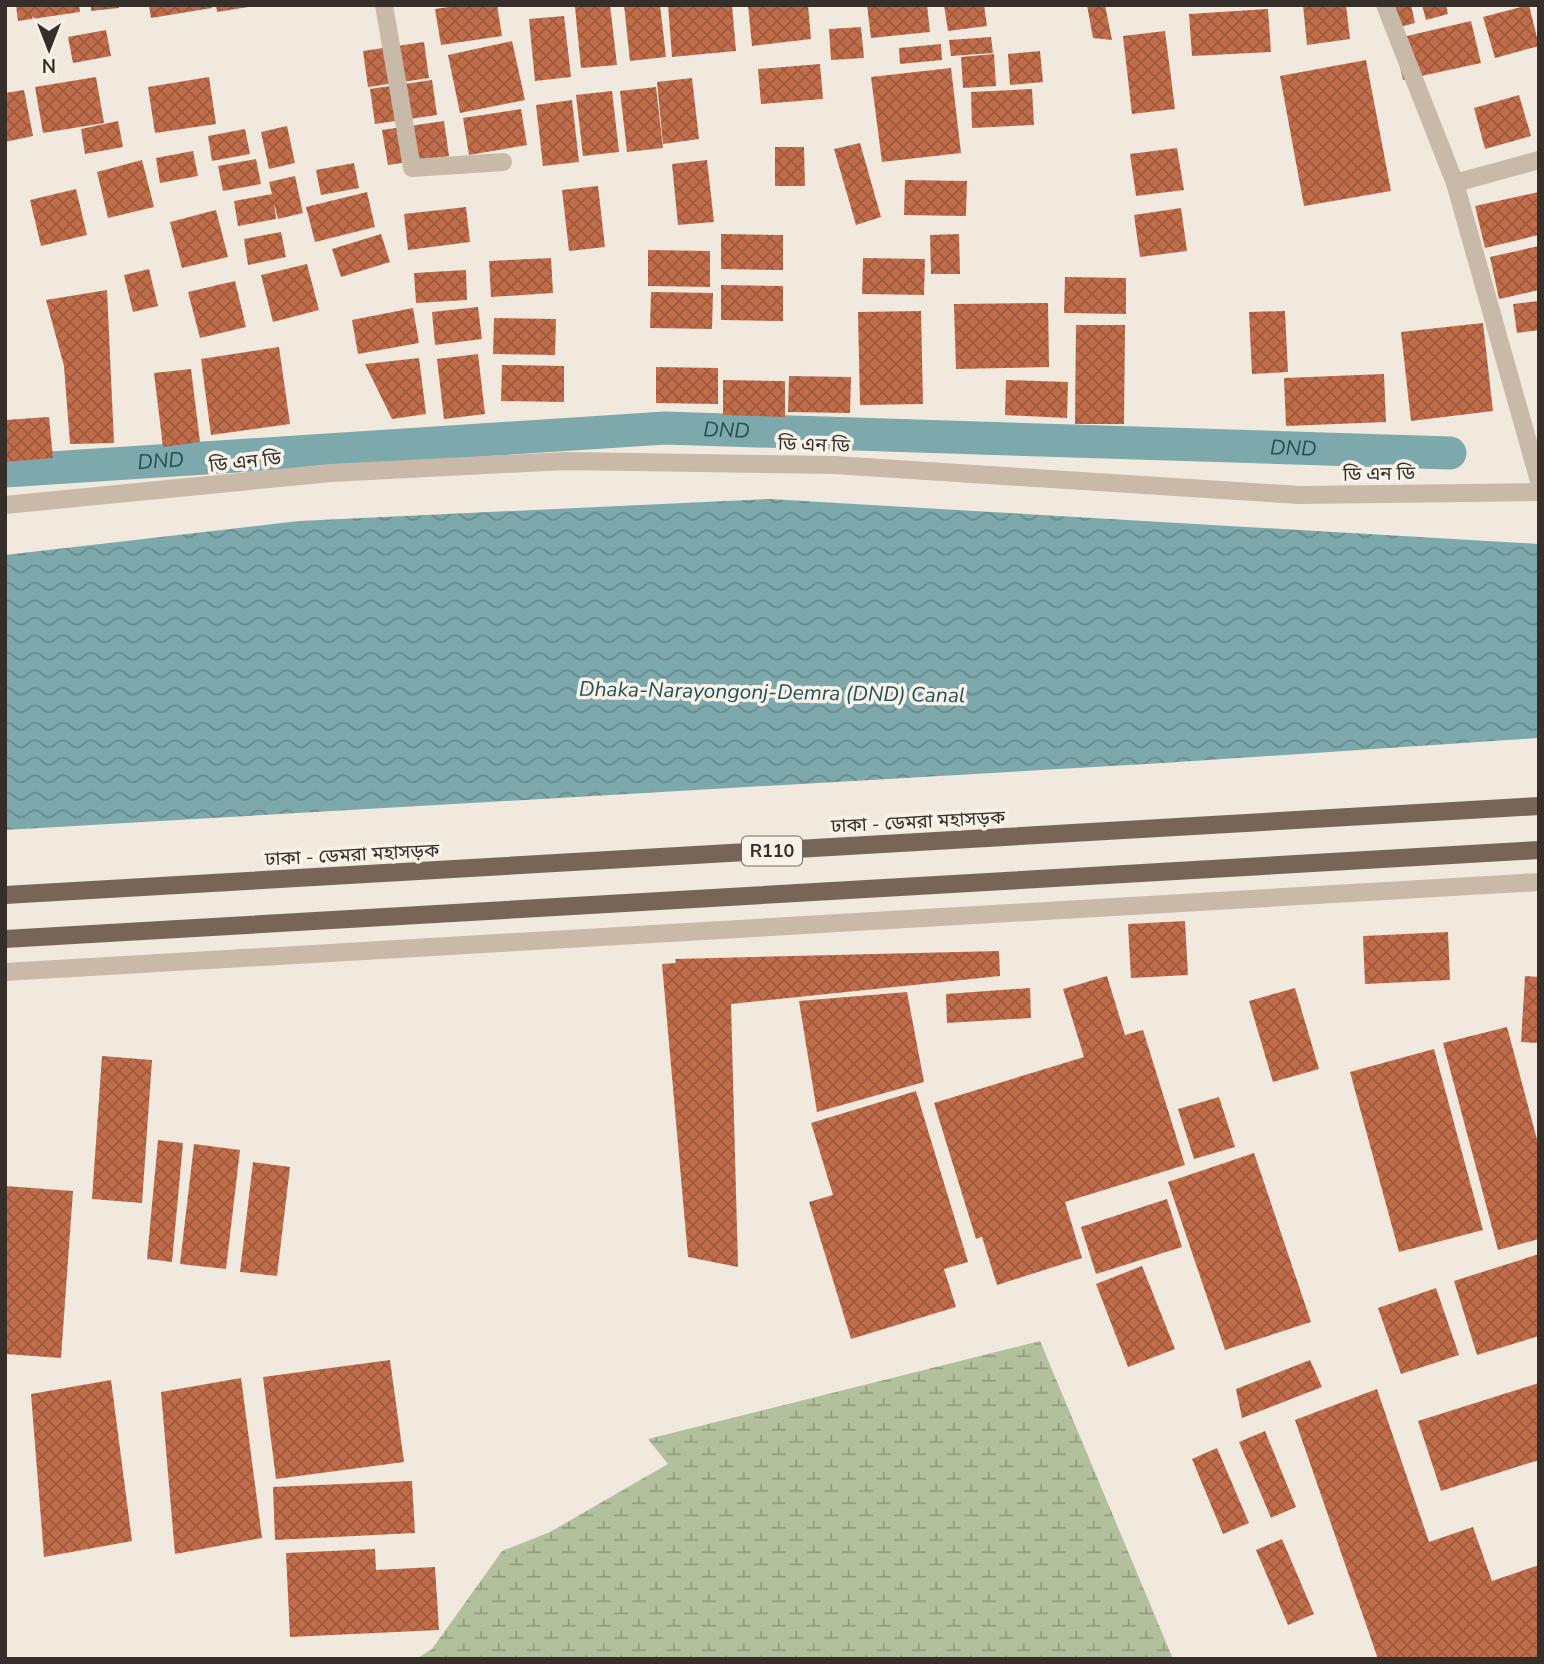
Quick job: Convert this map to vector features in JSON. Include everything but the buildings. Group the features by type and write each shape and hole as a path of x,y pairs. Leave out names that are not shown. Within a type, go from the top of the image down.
{"main road":[{"name":"ঢাকা - ডেমরা মহাসড়ক","path":"5,895 1539,806"},
{"name":"R110","path":"5,939 1539,850"}],"street":[{"path":"384,5 412,168 503,162"},
{"path":"1385,5 1455,183 1539,481"},
{"path":"1455,183 1539,160"},
{"name":"ডি এন ডি","path":"5,505 331,473 565,461 834,465 1299,495 1539,492"},
{"path":"5,972 1539,882"}],"green space":[{"path":"1040,1341 1173,1659 416,1659 432,1649 502,1551 550,1532 668,1464 648,1439"}],"water":[{"name":"Dhaka-Narayongonj-Demra (DND) Canal","path":"769,499 1539,544 1539,738 1163,763 5,830 5,555 299,521"}],"waterway":[{"name":"DND","path":"5,471 665,428 1450,453"}]}
